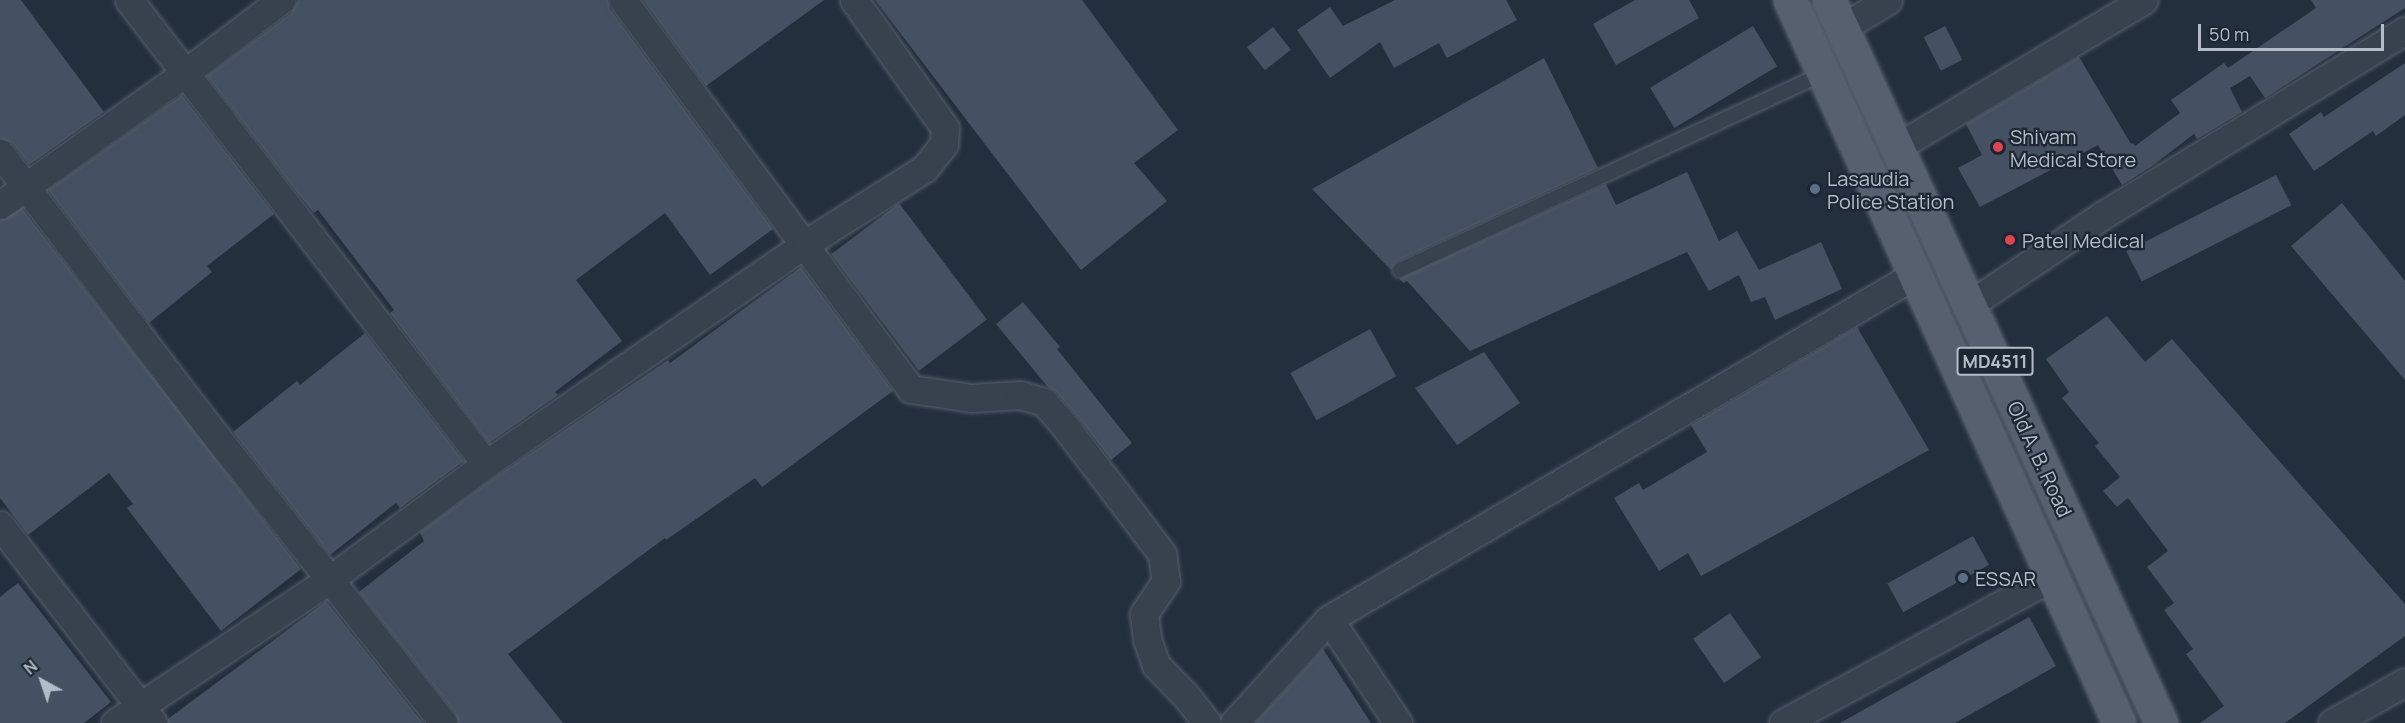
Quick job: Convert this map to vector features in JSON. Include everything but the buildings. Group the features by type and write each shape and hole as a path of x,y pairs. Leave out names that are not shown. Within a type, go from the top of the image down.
{"main road":[{"name":"Old A. B. Road","path":"1790,0 2119,723"},
{"name":"Old A. B. Road","path":"1834,15 1897,147 2161,723"}],"street":[{"path":"129,0 486,464"},
{"path":"0,205 185,73 281,0"},
{"path":"623,0 911,389 970,398 1020,395 1044,402 1068,430 1162,554 1166,581 1144,614 1147,639 1156,665 1186,696 1207,723"},
{"path":"116,723 146,714 486,464 805,244 926,168 944,144 945,128 854,0"},
{"path":"1834,15 1888,0"},
{"path":"1897,147 2144,0"},
{"path":"1969,305 2103,215 2405,31"},
{"path":"0,153 208,426 443,723"},
{"path":"1234,723 1329,619 1916,274"},
{"path":"0,525 146,714"},
{"path":"1783,723 2054,576"},
{"path":"1329,619 1398,723"},
{"path":"2332,723 2405,682"}],"lane":[{"path":"1400,270 1824,73"}],"place":[{"name":"Shivam Medical Store","path":"1998,147"},
{"name":"Lasaudia Police Station","path":"1815,189"},
{"name":"Patel Medical","path":"2010,240"},
{"name":"ESSAR","path":"1963,578"}]}
